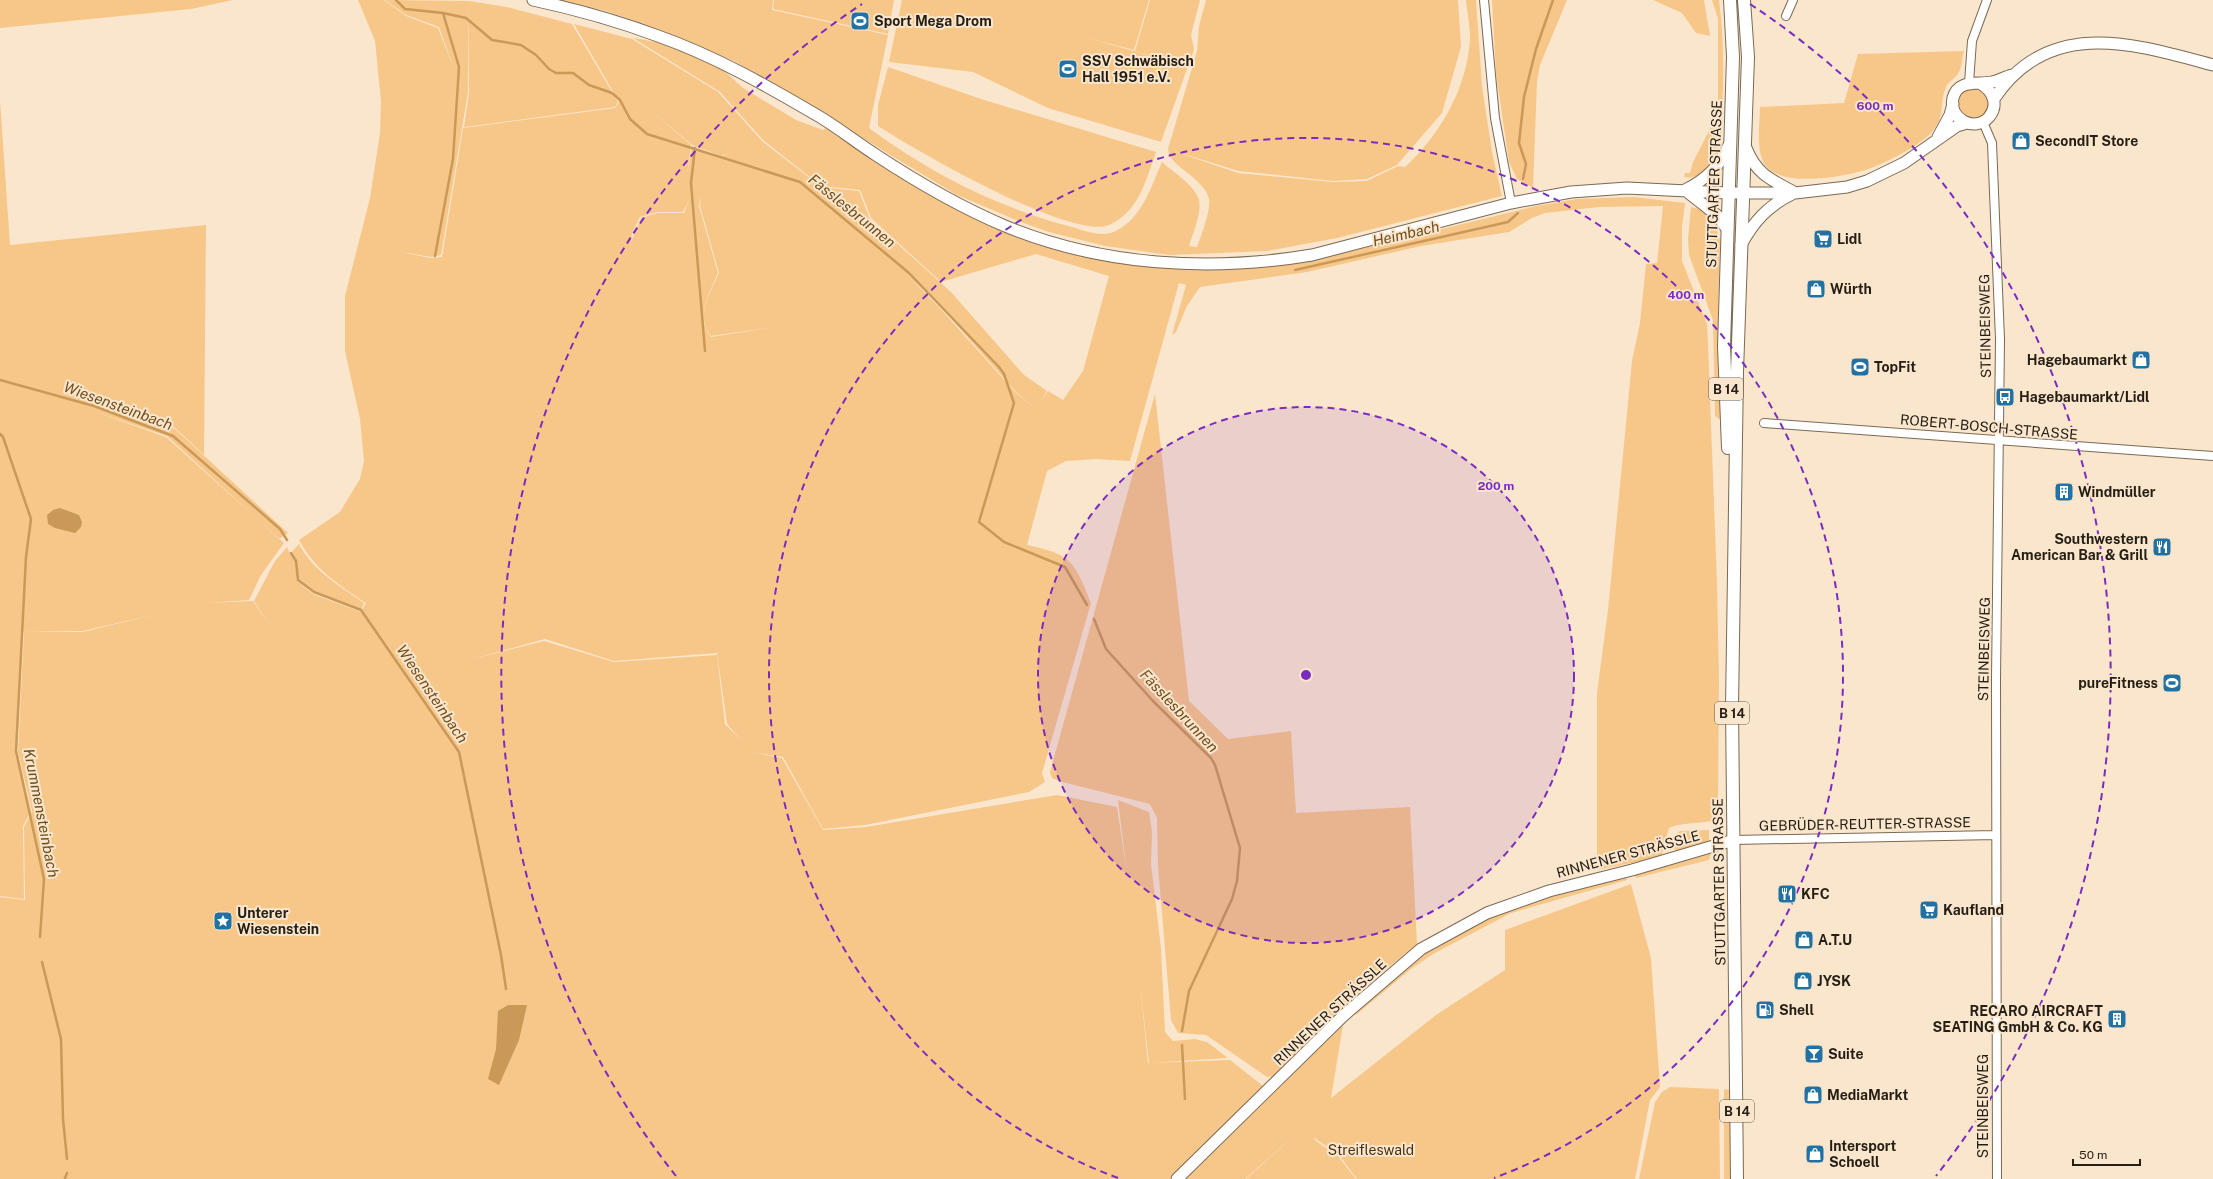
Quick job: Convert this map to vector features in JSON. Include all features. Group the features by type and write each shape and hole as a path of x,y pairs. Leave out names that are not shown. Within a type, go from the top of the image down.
{"main road":[{"name":"STUTTGARTER STRASSE","path":"1730,0 1734,57 1730,143 1724,192 1727,229 1724,346 1733,585"},
{"name":"STUTTGARTER STRASSE","path":"1737,1179 1733,585 1741,245 1746,148 1748,57 1744,0"}],"street":[{"path":"533,0 622,24 688,48 757,82 822,118 922,183 976,212 1034,237 1116,257 1156,262 1220,265 1282,260 1344,248 1511,203 1560,193 1606,189 1689,190 1743,193 1794,192 1847,187 1867,181 1904,163 1938,138 1958,126 1967,123 1975,124 1983,122 1993,110 1994,99 1991,92 1981,84"},
{"path":"1484,0 1495,118 1511,203"},
{"path":"1786,16 1793,0"},
{"path":"1968,83 1972,41 1987,0"},
{"path":"1938,138 1950,115 1955,93 1968,83 1981,84 1994,82 2016,73 2037,58 2074,44 2108,42 2133,44 2213,65"},
{"path":"1994,99 2016,73"},
{"path":"1953,104 1957,116 1967,123"},
{"name":"STEINBEISWEG","path":"1983,122 1992,143 2000,339 1996,679 1996,1179"},
{"path":"1689,190 1713,171 1725,155 1730,143"},
{"path":"1746,148 1756,166 1764,176 1794,192"},
{"path":"1689,190 1709,208 1727,229"},
{"path":"1741,245 1750,228 1762,213 1777,201 1794,192"},
{"name":"ROBERT-BOSCH-STRASSE","path":"1764,423 2213,456"},
{"name":"GEBRÜDER-REUTTER-STRASSE","path":"1734,840 1996,835"},
{"name":"RINNENER STRÄSSLE","path":"1177,1179 1343,1016 1421,950 1486,914 1549,891 1632,870 1734,840"}],"green space":[{"path":"0,0 233,0 191,9 0,28"},
{"path":"358,0 384,0 406,16 438,28 454,69 439,27 406,15 385,0 469,1 468,92 441,255 431,257 396,251 430,258 442,257 463,128 615,108 619,102 574,24 632,39 718,92 762,141 821,187 859,191 870,219 951,292 1024,375 1047,391 1041,401 1048,391 1063,400 1083,371 1109,276 1036,254 941,282 871,218 860,190 821,186 763,140 720,92 633,38 668,44 719,66 743,88 796,120 823,130 826,128 887,168 1034,241 1091,258 1133,265 1221,269 1265,267 1319,259 1536,206 1577,199 1634,197 1685,203 1682,227 1682,261 1707,324 1717,583 1719,679 1718,809 1711,821 1684,824 1669,828 1661,857 1597,870 1597,693 1608,610 1632,361 1640,323 1646,264 1657,263 1663,206 1599,207 1545,213 1532,218 1509,232 1421,246 1307,272 1200,287 1187,306 1176,332 1172,335 1186,285 1179,283 1130,461 1095,459 1066,461 1047,471 1027,545 1053,552 1070,562 1080,578 1091,603 1042,773 1045,782 1029,792 865,825 823,829 783,757 751,752 782,758 823,830 866,827 1057,795 1117,807 1127,873 1118,800 1149,812 1152,832 1151,864 1161,948 1165,1032 1173,1041 1195,1039 1207,1042 1228,1058 1150,1063 1230,1060 1267,1089 1170,1179 0,1179 0,897 25,900 24,827 32,811 18,752 24,632 83,632 157,614 83,631 23,632 17,751 31,811 23,826 24,899 0,896 0,100 10,245 206,225 204,455 175,428 83,399 175,429 288,533 279,539 284,543 261,575 249,600 207,603 253,601 270,626 254,601 275,561 287,547 290,554 299,544 305,554 319,570 364,603 361,611 314,592 297,580 296,574 297,581 313,594 361,612 366,603 328,576 312,560 299,540 340,512 360,479 364,461 360,419 345,351 345,296 370,198 380,133 381,101 375,41","holes":["647,107 692,145 721,156 731,153 720,157 692,146 687,174 691,145","701,196 700,206 719,273 711,289 718,273 699,206","689,200 684,213 658,213 641,218 631,242 632,233 640,217 658,212 683,212","908,276 939,305 1017,393 1036,409 1016,393 938,306","704,321 711,336 775,327 711,337 706,329","90,410 167,436 256,518 166,437","545,639 614,661 717,653 727,724 741,740 725,724 717,655 614,662 544,641 469,660","1140,983 1149,1063 1148,1063"]},
{"path":"559,0 773,0 772,10 888,35 869,128 892,144 941,174 991,199 1045,219 1088,232 1100,234 1116,231 1133,218 1145,201 1162,162 1183,179 1197,194 1200,205 1195,229 1189,246 1197,247 1207,216 1209,204 1208,194 1193,177 1174,161 1169,154 1168,149 1238,173 1333,182 1367,181 1398,166 1405,167 1430,140 1441,124 1458,91 1468,55 1470,37 1466,0 1476,0 1482,86 1492,152 1502,196 1337,238 1267,251 1169,255 1105,246 1049,232 957,195 734,61 644,24 606,11"},
{"name":"Sport Mega Drom","path":"774,0 894,0 888,34 773,9"},
{"name":"SSV Schwäbisch Hall 1951 e.V.","path":"902,0 1149,0 1134,50 1087,38 1188,66 1161,142 1048,108 973,72 889,62"},
{"path":"1150,0 1200,0 1191,35 1194,49 1189,66 1135,51"},
{"path":"1206,0 1458,0 1461,47 1442,113 1397,165 1367,179 1333,181 1238,171 1168,149 1197,51 1199,26"},
{"path":"1492,0 1567,0 1540,65 1537,82 1533,188 1517,179 1509,162 1496,74"},
{"path":"1653,0 1704,0 1710,36 1696,33 1682,13"},
{"path":"1712,0 1719,0 1723,42 1723,85 1720,145 1714,161 1706,170 1696,176 1684,177 1685,173 1690,173 1693,162 1712,125 1718,101 1718,19"},
{"path":"469,1 507,7 572,24 618,102 615,107 464,127 469,93"},
{"path":"1964,51 1959,72 1947,85 1944,92 1941,115 1936,127 1919,143 1894,158 1847,175 1817,179 1787,177 1775,173 1766,166 1760,154 1759,146 1760,107 1844,103 1858,54"},
{"path":"888,67 981,99 1156,152 1145,184 1128,212 1109,225 1090,226 1062,220 1029,207 957,172 896,138 878,126 878,105"},
{"path":"1970,87 1976,87 1986,94 1989,103 1988,109 1982,116 1976,119 1970,119 1960,112 1957,106 1957,100 1964,90"},
{"path":"1691,207 1704,210 1714,219 1720,241 1718,318 1722,416 1719,419 1715,416 1713,320 1689,255 1688,239"},
{"path":"1155,394 1189,701 1228,739 1291,731 1296,813 1410,807 1417,944 1363,988 1275,1076 1267,1077 1206,1035 1178,1033 1171,1020 1158,866 1157,818 1150,804 1059,781 1052,778 1050,772"},
{"path":"1709,830 1709,841 1676,852 1672,843 1673,837 1680,831"},
{"path":"1711,852 1709,860 1636,878 1634,873"},
{"path":"1625,876 1627,880 1511,913 1433,954 1411,969 1357,1014 1352,1015 1416,958 1444,938 1459,930 1520,905"},
{"name":"Streifleswald","path":"1631,884 1651,958 1660,1087 1650,1100 1635,1179 1357,1179 1339,1155 1313,1137 1316,1141 1338,1156 1356,1179 1246,1179 1304,1127 1245,1179 1184,1179 1343,1025 1331,1098 1436,1015 1505,970 1505,930"},
{"path":"1670,1087 1719,1089 1720,1179 1639,1179 1655,1102 1662,1092"},
{"path":"1724,1089 1731,1090 1731,1179 1724,1179"}],"shaded area":[{"path":"60,508 79,515 82,522 81,527 75,533 55,528 48,524 47,515 53,510"},
{"path":"508,1005 527,1005 519,1040 499,1085 488,1079 496,1049 498,1011"}],"waterway":[{"name":"Fässlesbrunnen","path":"396,0 405,9 443,13 466,18 492,40 521,45 536,55 549,69 556,73 573,73 589,85 612,93 620,100 630,119 647,134 800,182 909,273 999,367 1004,374 1014,403 979,522 1004,542 1065,567 1087,605"},
{"name":"Heimbach","path":"1523,179 1526,164 1519,143 1524,97 1536,49 1553,0"},
{"path":"435,256 453,159 459,67 443,13"},
{"path":"695,148 691,183 705,351"},
{"name":"Heimbach","path":"1295,270 1508,222 1518,213"},
{"name":"Wiesensteinbach","path":"0,380 94,406 173,436 280,529 287,540"},
{"name":"Krummensteinbach","path":"0,434 3,437 31,519 26,557 16,751 44,879 40,937"},
{"name":"Wiesensteinbach","path":"291,553 296,561 298,580 314,592 361,610 459,752 501,955 506,989"},
{"name":"Fässlesbrunnen","path":"1094,619 1106,649 1153,701 1211,758 1215,765 1240,848 1237,881 1232,899 1189,991 1182,1031"},
{"name":"Krummensteinbach","path":"42,962 61,1039 63,1119 67,1159"},
{"name":"Fässlesbrunnen","path":"1182,1045 1185,1099"},
{"name":"Krummensteinbach","path":"65,1178 67,1173"}],"place":[{"name":"Sport Mega Drom","path":"860,21"},
{"name":"SSV Schwäbisch Hall 1951 e.V.","path":"1068,69"},
{"name":"SecondIT Store","path":"2021,141"},
{"name":"Lidl","path":"1823,239"},
{"name":"Würth","path":"1816,289"},
{"name":"Hagebaumarkt","path":"2141,360"},
{"name":"TopFit","path":"1860,367"},
{"name":"Hagebaumarkt/Lidl","path":"2005,397"},
{"name":"Windmüller","path":"2064,492"},
{"name":"Southwestern American Bar & Grill","path":"2162,547"},
{"name":"pureFitness","path":"2172,683"},
{"name":"KFC","path":"1787,894"},
{"name":"Kaufland","path":"1929,910"},
{"name":"Unterer Wiesenstein","path":"223,921"},
{"name":"A.T.U","path":"1804,940"},
{"name":"JYSK","path":"1803,981"},
{"name":"Shell","path":"1765,1010"},
{"name":"RECARO AIRCRAFT SEATING GmbH & Co. KG","path":"2117,1019"},
{"name":"Suite","path":"1814,1054"},
{"name":"MediaMarkt","path":"1813,1095"},
{"name":"Intersport Schoell","path":"1815,1154"}]}
